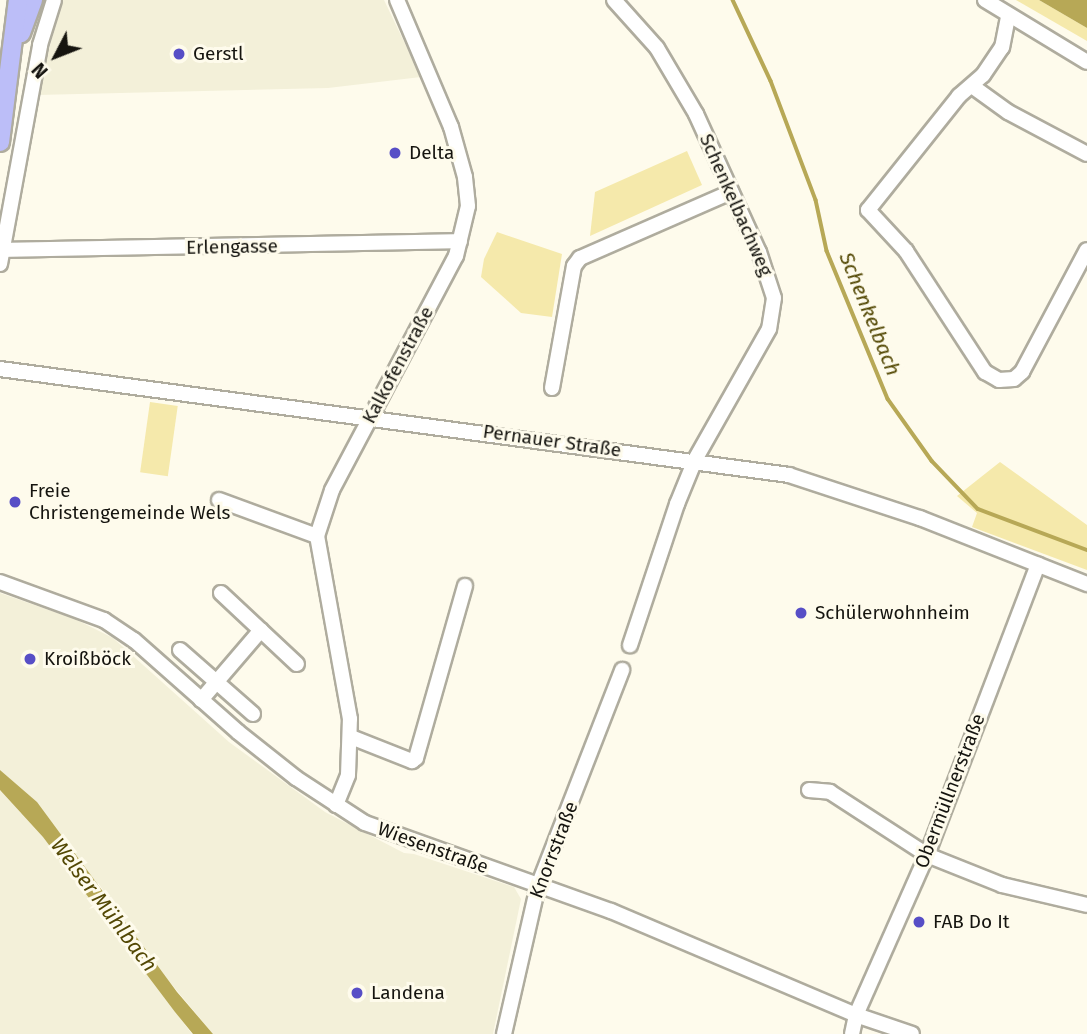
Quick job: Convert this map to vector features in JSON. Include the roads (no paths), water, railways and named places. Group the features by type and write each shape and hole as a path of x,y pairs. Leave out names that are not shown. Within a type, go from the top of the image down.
{"main road":[{"path":"0,142 18,0"},
{"path":"9,62 33,0"}],"street":[{"path":"1,257 40,45 54,0"},
{"name":"Kalkofenstraße","path":"336,805 348,775 351,737 344,675 317,536 332,490 448,270 460,241 468,206 465,177 457,145 397,0"},
{"name":"Schenkelbachweg","path":"614,0 645,32 671,68 696,114 758,251 774,298 769,329 695,460"},
{"path":"985,0 1087,62"},
{"path":"1009,17 1002,47 867,209 906,251 985,372 999,380 1014,379 1022,372 1087,250"},
{"path":"972,86 1008,112 1087,154"},
{"path":"552,388 574,266 580,258 731,192"},
{"name":"Erlengasse","path":"1,257 460,241"},
{"name":"Pernauer Straße","path":"0,369 695,460 789,475 920,518 1087,584"},
{"path":"630,645 666,535 695,460"},
{"path":"219,500 317,536"},
{"name":"Obermüllnerstraße","path":"852,1034 856,1015 926,855 1038,565"},
{"name":"Wiesenstraße","path":"0,582 104,620 134,640 286,770 365,822 404,839 611,911 856,1015 912,1034"},
{"path":"351,737 412,761 416,758 465,586"},
{"path":"221,593 298,664"},
{"path":"201,700 261,630"},
{"path":"180,650 253,714"},
{"name":"Knorrstraße","path":"503,1034 538,886 622,670"},
{"path":"809,790 830,792 926,855 1002,885 1087,905"}],"water":[{"path":"1039,0 1087,0 1087,28"},
{"name":"Welser Mühlbach","path":"0,770 37,802 177,992 213,1034 193,1034 175,1012 43,837 0,790"}],"waterway":[{"name":"Schenkelbach","path":"733,0 771,81 816,200 827,251 888,399 932,461 978,509 1087,550"}],"place":[{"name":"Gerstl","path":"179,54"},
{"name":"Delta","path":"395,153"},
{"name":"Freie Christengemeinde Wels","path":"15,502"},
{"name":"Schülerwohnheim","path":"801,613"},
{"name":"Kroißböck","path":"30,659"},
{"name":"FAB Do It","path":"919,922"},
{"name":"Landena","path":"357,993"}]}
